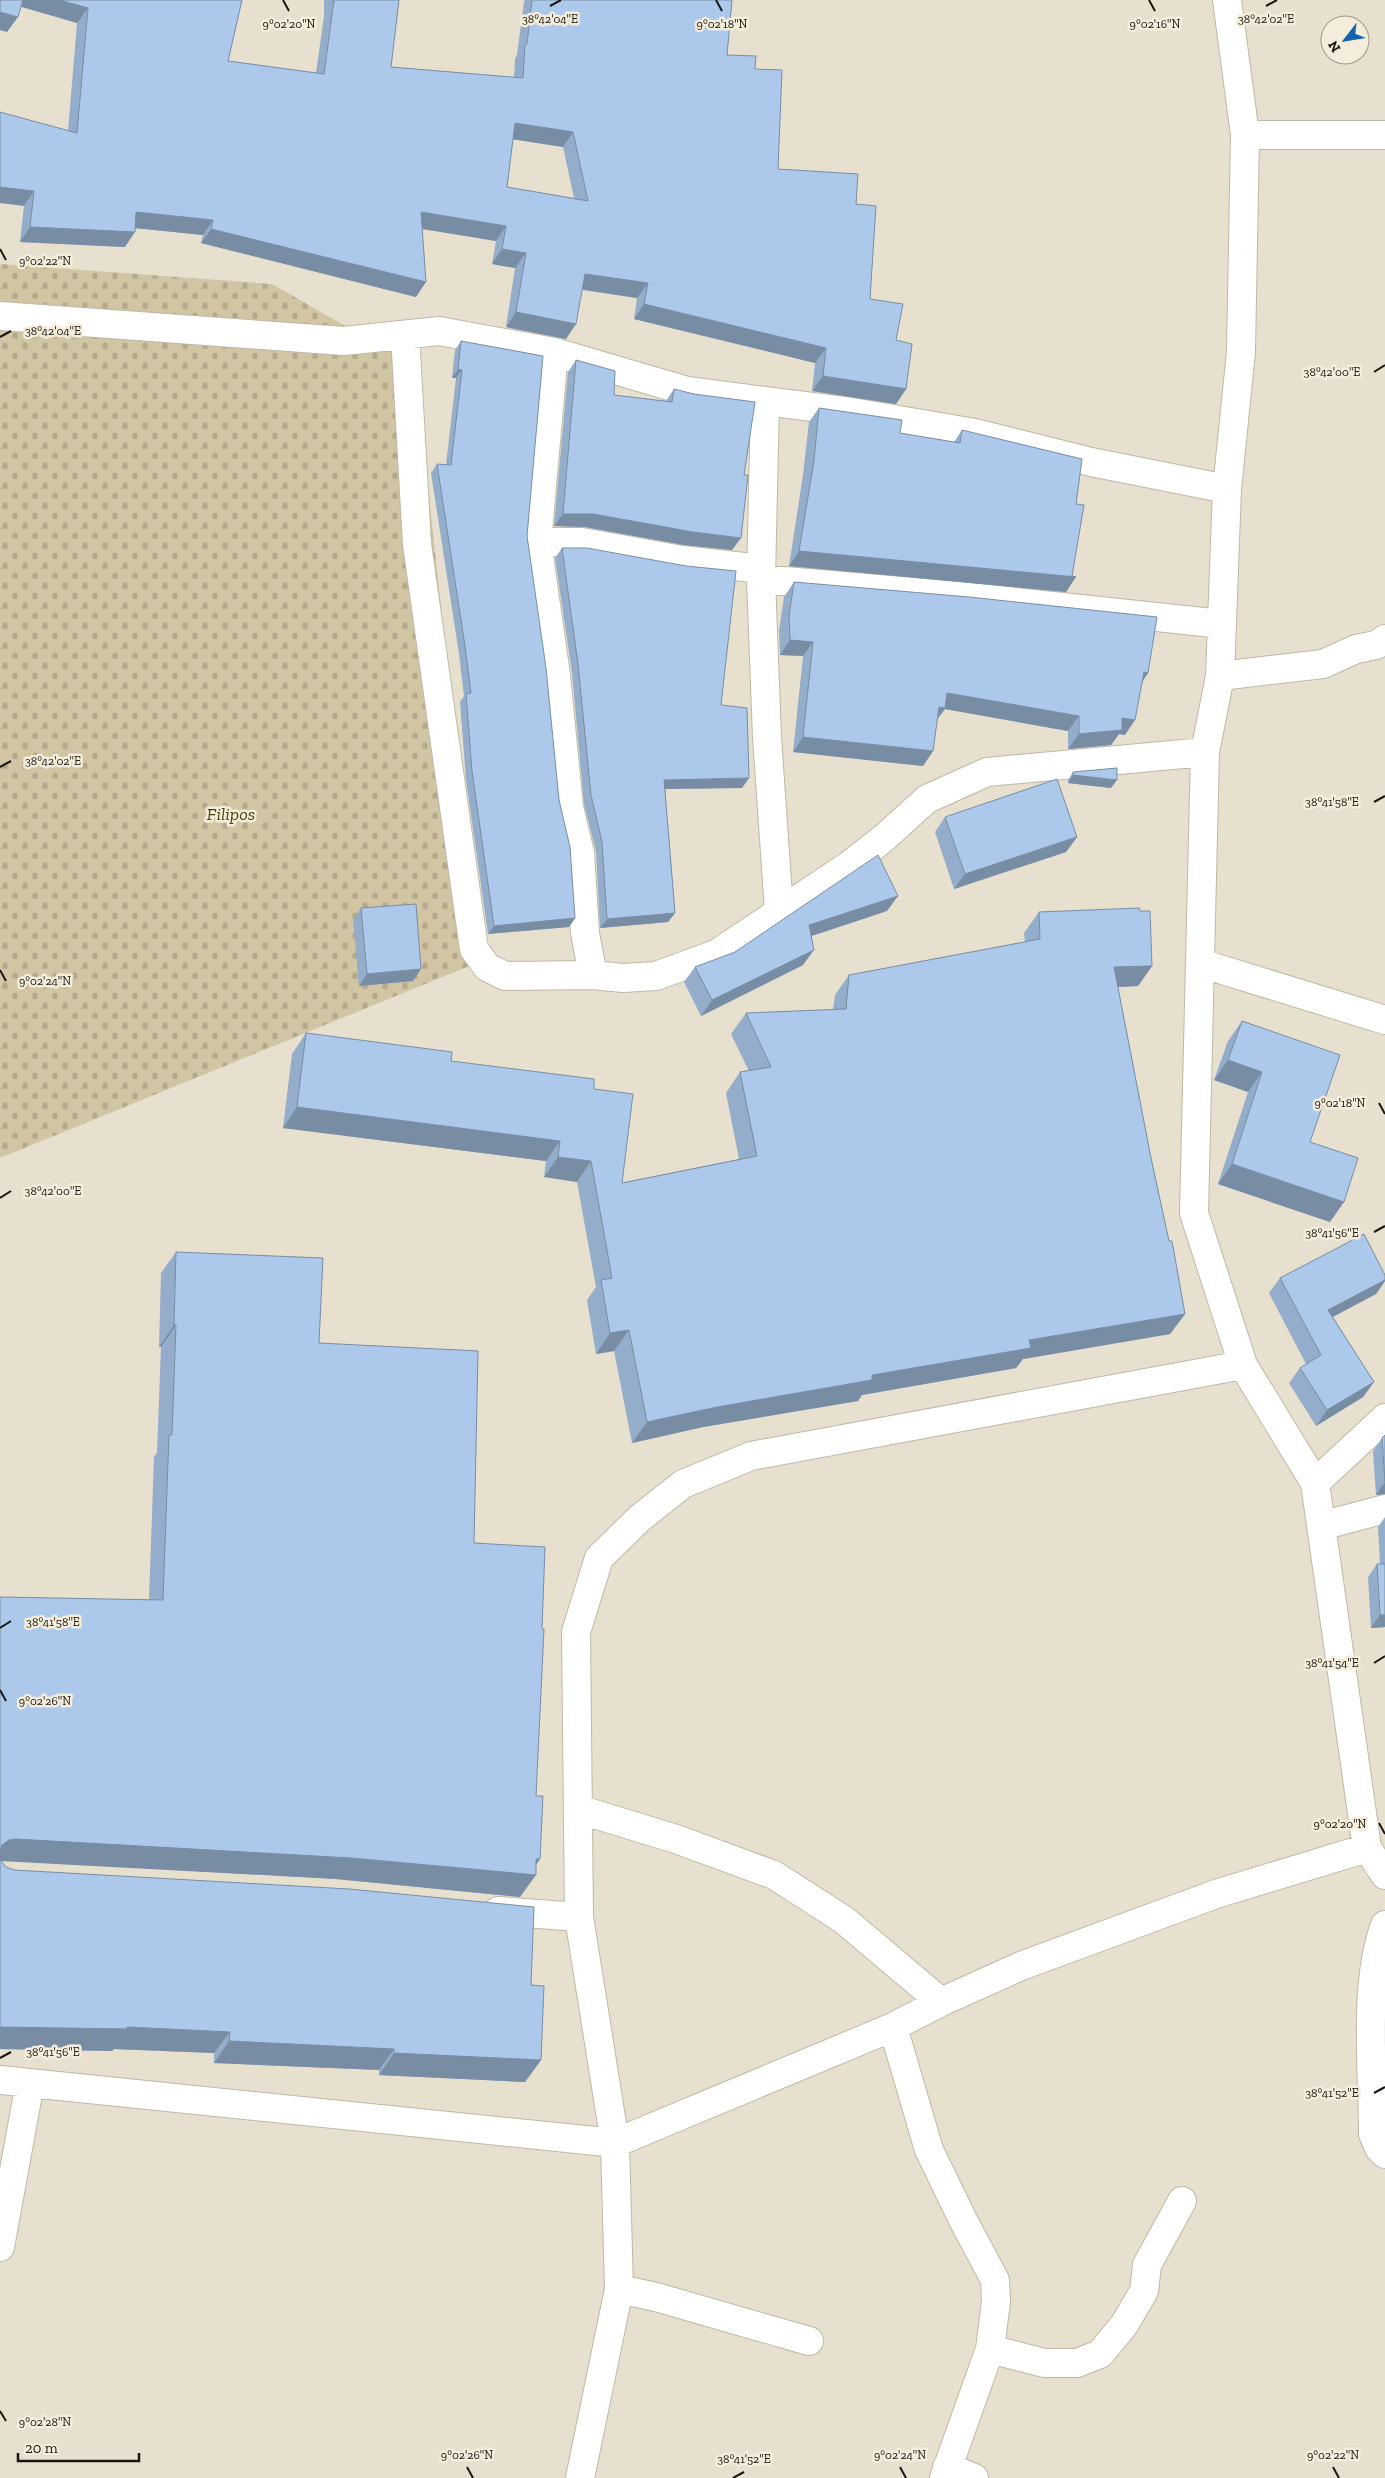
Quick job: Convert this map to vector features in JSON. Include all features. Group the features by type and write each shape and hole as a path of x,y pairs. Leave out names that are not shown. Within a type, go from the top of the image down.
{"street":[{"path":"1227,0 1245,135 1241,352 1227,489 1220,676 1205,752 1194,1213 1242,1365 1315,1483 1367,1848 1385,1875"},
{"path":"1245,135 1385,134"},
{"path":"0,316 344,341 439,331 554,352 687,391 852,412 975,433 1091,462 1227,489"},
{"path":"405,335 417,544 474,949 487,967 506,976 593,975 623,978 656,976 716,954 779,910 848,866 884,838 927,799 987,772 1205,752"},
{"path":"554,352 537,542 556,675 569,807 580,853 585,934 593,975"},
{"path":"765,402 761,574 767,737 779,910"},
{"path":"537,542 582,542 761,574 1222,624"},
{"path":"1220,676 1323,664 1356,649 1382,646"},
{"path":"1200,963 1385,1020"},
{"path":"580,2478 619,2289 615,2143 579,1917 576,1632 599,1558 640,1518 683,1484 751,1456 1242,1365"},
{"path":"1315,1483 1385,1418"},
{"path":"1321,1526 1385,1509"},
{"path":"578,1809 676,1839 774,1875 844,1920 941,2002"},
{"path":"0,2080 615,2143 893,2027 941,2002 1021,1966 1216,1894 1367,1848"},
{"path":"474,1909 579,1917"},
{"path":"1385,1925 1378,1945 1372,1998 1373,2134 1379,2148 1385,2154"},
{"path":"893,2027 929,2150 995,2280 996,2301 990,2349 946,2473 974,2478"},
{"path":"0,2247 30,2083"},
{"path":"990,2349 1044,2363 1077,2363 1100,2354 1124,2325 1144,2291 1147,2265 1182,2200"},
{"path":"619,2289 656,2297 809,2341"}],"green space":[{"name":"Filipos","path":"0,264 272,284 415,366 479,962 0,1158"}],"building":[{"path":"0,0 23,0 18,17 0,12"},
{"path":"59,0 242,0 228,61 324,74 334,0 399,0 391,67 523,78 525,44 527,44 532,0 732,0 727,55 756,56 755,69 782,70 778,169 858,174 856,204 876,206 870,299 903,304 896,340 912,344 906,389 823,376 826,348 644,304 648,283 585,274 576,324 516,312 526,253 502,249 506,226 421,212 426,282 211,229 213,220 136,212 135,232 30,227 34,191 0,187 0,112 77,133 88,8","holes":["515,123 573,132 588,201 507,187"]},
{"path":"461,341 543,356 527,536 546,668 559,800 570,847 575,918 494,926 472,771 466,694 471,693 437,464 451,465 462,370 458,369"},
{"path":"576,360 615,371 614,395 672,402 674,389 694,394 755,402 744,475 748,475 741,538 693,532 593,514 563,514"},
{"path":"819,408 902,420 900,433 960,443 962,430 1082,459 1076,504 1084,505 1072,576 1076,577 799,551 814,461"},
{"path":"562,548 587,548 686,566 736,571 721,705 747,708 749,778 664,780 675,913 607,919 602,842 591,795 578,664"},
{"path":"794,582 969,597 1157,617 1148,673 1144,672 1135,720 1122,718 1122,730 1079,734 1079,716 947,693 945,708 939,707 933,751 803,737 813,642 790,640 789,616"},
{"path":"1117,768 1117,780 1073,775 1073,772"},
{"path":"1057,779 1077,837 965,874 945,817"},
{"path":"878,855 898,896 809,925 814,950 712,1000 695,967 735,952"},
{"path":"416,904 421,969 367,974 361,908"},
{"path":"1139,908 1140,911 1150,911 1152,966 1114,967 1151,1158 1169,1241 1172,1241 1185,1314 1029,1340 1031,1348 872,1375 872,1380 717,1407 647,1422 629,1330 610,1333 601,1280 612,1278 591,1161 558,1157 560,1141 297,1107 306,1033 452,1052 451,1061 594,1079 594,1089 633,1094 622,1183 757,1156 740,1072 771,1067 746,1013 846,1009 849,975 1040,939 1039,912"},
{"path":"1242,1021 1340,1055 1310,1142 1358,1158 1344,1202 1232,1164 1262,1072 1228,1060"},
{"path":"1364,1234 1385,1275 1385,1280 1328,1310 1374,1382 1327,1410 1300,1368 1321,1355 1280,1278"},
{"path":"176,1252 323,1258 319,1343 478,1351 474,1543 545,1547 542,1629 544,1629 536,1796 543,1796 540,1859 536,1859 536,1875 351,1858 16,1839 9,1840 2,1845 0,1853 0,1597 163,1600 169,1435 172,1435 176,1325 174,1325"},
{"path":"1385,1435 1385,1482 1382,1438"},
{"path":"1377,1564 1385,1564 1385,1615 1380,1615"},
{"path":"0,1856 1,1861 6,1867 14,1870 349,1889 534,1907 531,1985 544,1986 541,2060 394,2053 394,2049 229,2041 230,2032 127,2027 127,2029 0,2027"}]}
